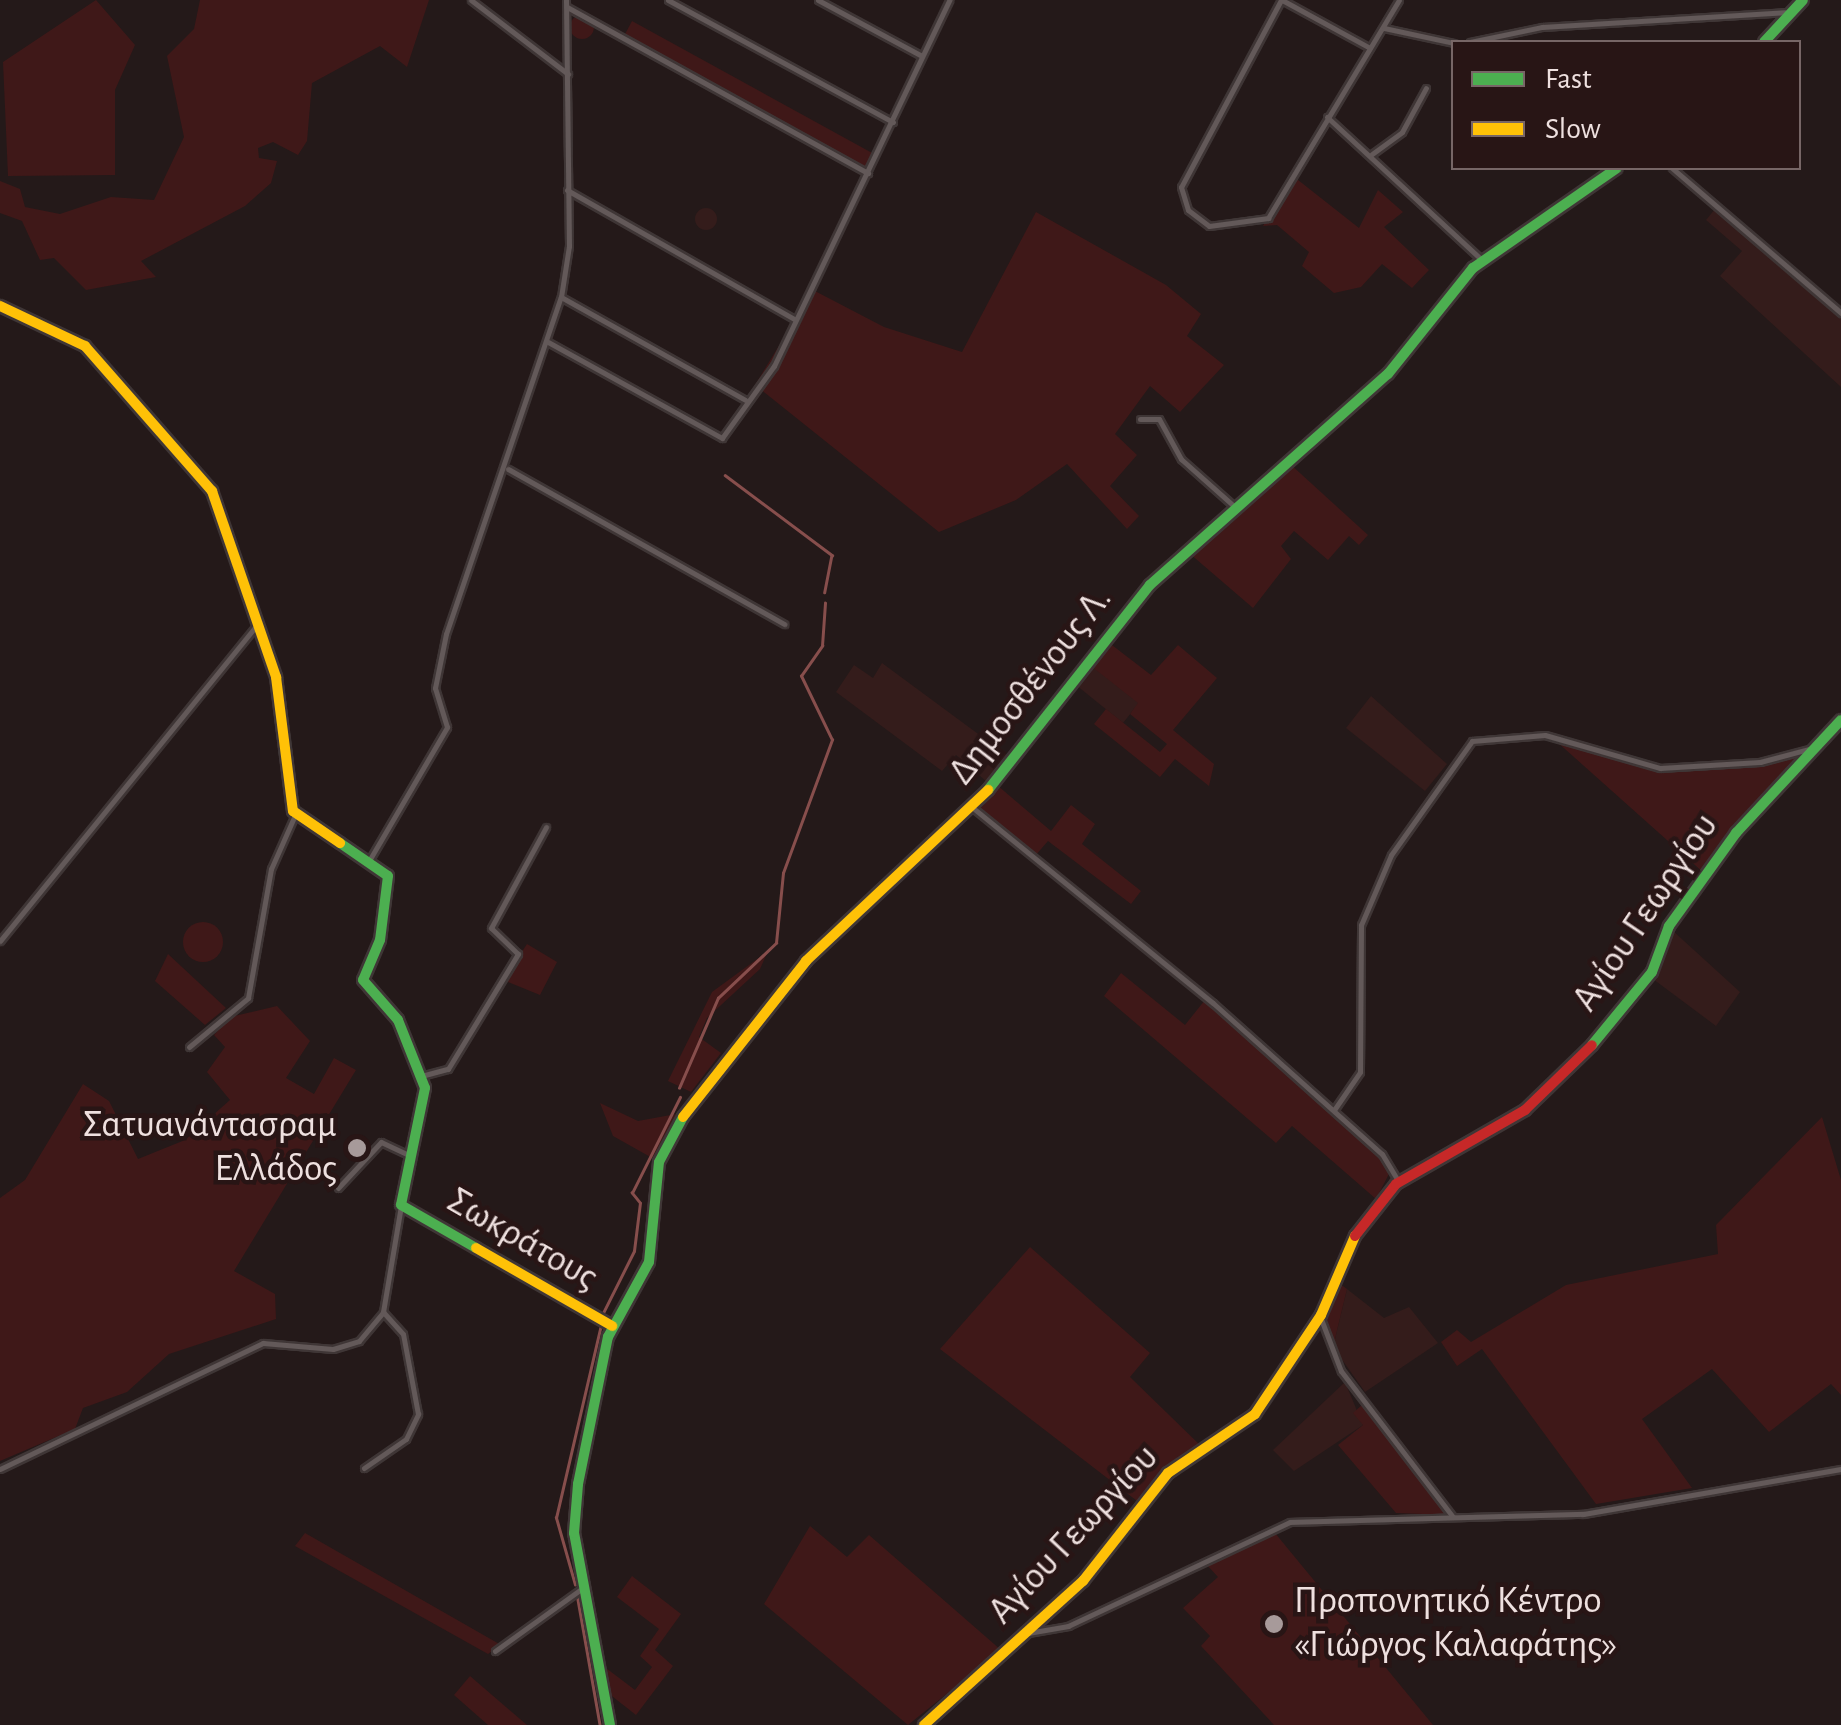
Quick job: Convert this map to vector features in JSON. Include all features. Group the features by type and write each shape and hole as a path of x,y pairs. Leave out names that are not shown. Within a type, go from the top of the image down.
{"street":[{"path":"471,0 569,76"},
{"path":"668,0 893,122"},
{"path":"818,0 920,55"},
{"path":"548,342 722,438 745,400 774,366 893,122 920,55 950,0"},
{"path":"1371,48 1282,0 1259,56 1184,179 1188,210 1215,227 1268,218 1384,28 1399,0"},
{"path":"1765,40 1785,12 1803,0"},
{"path":"370,860 448,727 436,697 438,666 507,468 561,296 569,76 566,4"},
{"path":"566,4 868,173"},
{"path":"1480,40 1542,28 1785,12"},
{"path":"1384,28 1451,43"},
{"path":"1372,154 1402,132 1426,88"},
{"path":"1327,118 1372,154 1482,260"},
{"name":"Δημοσθένους Λ.","path":"610,1725 584,1586 578,1484 612,1326 649,1262 658,1162 694,1097 806,961 973,808 1150,585 1388,374 1482,260 1614,170"},
{"path":"1674,170 1841,313"},
{"path":"567,190 794,320"},
{"path":"561,296 745,400"},
{"path":"0,306 85,346 212,491 258,624 282,709 295,815 271,869 248,998 189,1047"},
{"path":"1140,419 1159,419 1181,459 1236,508"},
{"path":"507,468 784,624"},
{"path":"0,940 258,624"},
{"name":"Αγίου Γεωργίου","path":"924,1725 1085,1578 1168,1473 1254,1414 1321,1315 1345,1250 1399,1182 1525,1110 1589,1049 1652,972 1670,926 1736,833 1809,749 1841,720"},
{"path":"1334,1110 1360,1072 1361,925 1391,854 1472,741 1546,735 1660,768 1809,749"},
{"path":"973,808 1334,1110 1399,1182"},
{"path":"0,1470 263,1344 347,1348 383,1312 401,1205 424,1107 421,1076 398,1020 362,980 388,887 370,860 295,815"},
{"path":"421,1076 448,1069 518,954 491,928 546,827"},
{"path":"338,1188 381,1142 411,1156"},
{"name":"Σωκράτους","path":"401,1205 612,1326"},
{"path":"364,1468 406,1440 418,1414 403,1334 383,1312"},
{"path":"1321,1315 1331,1355 1453,1517"},
{"path":"1026,1632 1068,1626 1290,1522 1583,1514 1841,1469"},
{"path":"496,1651 584,1586"}],"shaded area":[{"path":"96,0 135,45 115,90 115,175 8,176 3,62"},
{"path":"200,0 429,0 407,67 380,46 312,83 307,141 298,155 273,142 258,148 259,158 277,161 271,183 245,206 141,261 156,277 86,290 54,258 40,260 22,221 0,213 0,181 20,189 25,207 60,214 111,197 154,200 184,137 167,56 194,29"},
{"path":"582,15 594,27 582,39 570,27"},
{"path":"632,21 874,154 866,170 624,36"},
{"path":"1293,176 1359,228 1378,190 1403,212 1384,227 1429,270 1412,288 1382,264 1361,287 1334,293 1302,266 1309,252 1277,225 1263,226"},
{"path":"706,208 714,211 714,227 706,230 698,227 695,219 698,211"},
{"path":"1715,209 1841,318 1841,387 1720,276 1742,251 1706,220"},
{"path":"1036,212 1166,285 1201,314 1187,336 1224,365 1180,412 1150,386 1115,434 1137,455 1110,486 1139,516 1127,529 1067,464 1016,500 939,532 755,385 813,290 884,327 962,352"},
{"path":"1289,463 1368,535 1359,545 1349,536 1328,560 1294,531 1281,546 1291,559 1253,608 1189,553"},
{"path":"1108,642 1151,675 1178,645 1217,678 1173,730 1214,764 1209,786 1175,759 1160,777 1094,724 1106,709 1160,752 1167,744 1130,714 1138,703 1091,666"},
{"path":"882,663 1008,756 987,782 956,755 942,771 836,692 854,665 873,678"},
{"path":"1091,665 1139,703 1123,723 1076,685"},
{"path":"1371,696 1447,764 1425,791 1346,728"},
{"path":"1556,741 1662,772 1799,757 1705,874"},
{"path":"997,785 1051,831 1071,805 1095,824 1082,844 1141,891 1131,904 1048,841 1035,856 978,810"},
{"path":"203,922 217,928 223,942 217,956 203,962 189,956 183,942 189,928"},
{"path":"1672,930 1740,992 1716,1026 1653,979"},
{"path":"527,944 557,962 540,995 503,980"},
{"path":"768,951 760,969 707,1018 699,1037 721,1053 691,1092 668,1081 712,992"},
{"path":"168,954 226,1008 205,1025 155,981"},
{"path":"1121,973 1185,1025 1205,1000 1381,1157 1390,1172 1376,1199 1292,1126 1276,1143 1104,996"},
{"path":"277,1006 310,1041 286,1078 314,1094 334,1058 356,1070 234,1271 275,1294 276,1319 169,1354 127,1392 83,1408 75,1429 0,1461 0,1198 25,1180 83,1084 109,1101 138,1159 185,1140 230,1100 207,1072 225,1047 214,1035 230,1017"},
{"path":"600,1103 638,1121 676,1114 654,1159 613,1136"},
{"path":"1822,1117 1841,1180 1841,1395 1831,1384 1769,1432 1712,1369 1642,1419 1692,1488 1596,1504 1482,1349 1457,1366 1441,1342 1457,1330 1471,1342 1566,1285 1718,1254 1716,1225"},
{"path":"1030,1247 1150,1353 1130,1377 1202,1447 1137,1501 940,1349"},
{"path":"1336,1281 1347,1289 1333,1347 1326,1322"},
{"path":"1347,1289 1384,1318 1409,1307 1438,1343 1365,1392 1333,1347"},
{"path":"1345,1382 1363,1425 1294,1471 1273,1450"},
{"path":"1362,1405 1449,1515 1396,1513 1338,1445 1363,1425 1353,1413"},
{"path":"810,1526 847,1557 869,1535 1001,1650 908,1725 764,1604"},
{"path":"305,1533 501,1645 488,1654 295,1546"},
{"name":"Προπονητικό Κέντρο «Γιώργος Καλαφάτης»","path":"1275,1533 1433,1725 1274,1725 1201,1646 1210,1636 1183,1608 1218,1577 1206,1564"},
{"path":"632,1576 681,1614 655,1650 673,1666 636,1715 608,1693 602,1665 635,1690 652,1667 640,1656 659,1629 617,1597"},
{"path":"470,1676 527,1725 488,1725 454,1695"}],"waterway":[{"path":"725,475 832,555 825,592"},
{"path":"679,1088 718,998 776,943 783,873 832,740 801,676 822,646 825,603"},
{"path":"603,1313 634,1251 640,1203 632,1193 680,1097"},
{"path":"575,1585 556,1518 601,1324"},
{"path":"577,1594 600,1725"}],"traffic: fast":[{"path":"1766,40 1803,0"},
{"path":"988,790 1150,585 1388,374 1473,268 1614,170"},
{"path":"1592,1045 1652,972 1669,926 1736,833 1841,720"},
{"path":"340,843 388,876 380,940 363,980 398,1020 425,1088 401,1205 476,1248"},
{"path":"610,1725 574,1533 578,1484 608,1337 649,1262 659,1162 683,1117"}],"traffic: slow":[{"path":"0,306 85,346 212,491 276,677 293,811 340,843"},
{"path":"683,1117 806,961 988,790"},
{"path":"924,1725 1083,1581 1168,1473 1255,1414 1321,1315 1355,1236"},
{"path":"476,1248 612,1326"}],"traffic: jam":[{"path":"1355,1236 1396,1184 1525,1110 1592,1045"}],"place":[{"name":"Σατυανάντασραμ Ελλάδος","path":"357,1148"},
{"name":"Προπονητικό Κέντρο «Γιώργος Καλαφάτης»","path":"1274,1624"}]}
